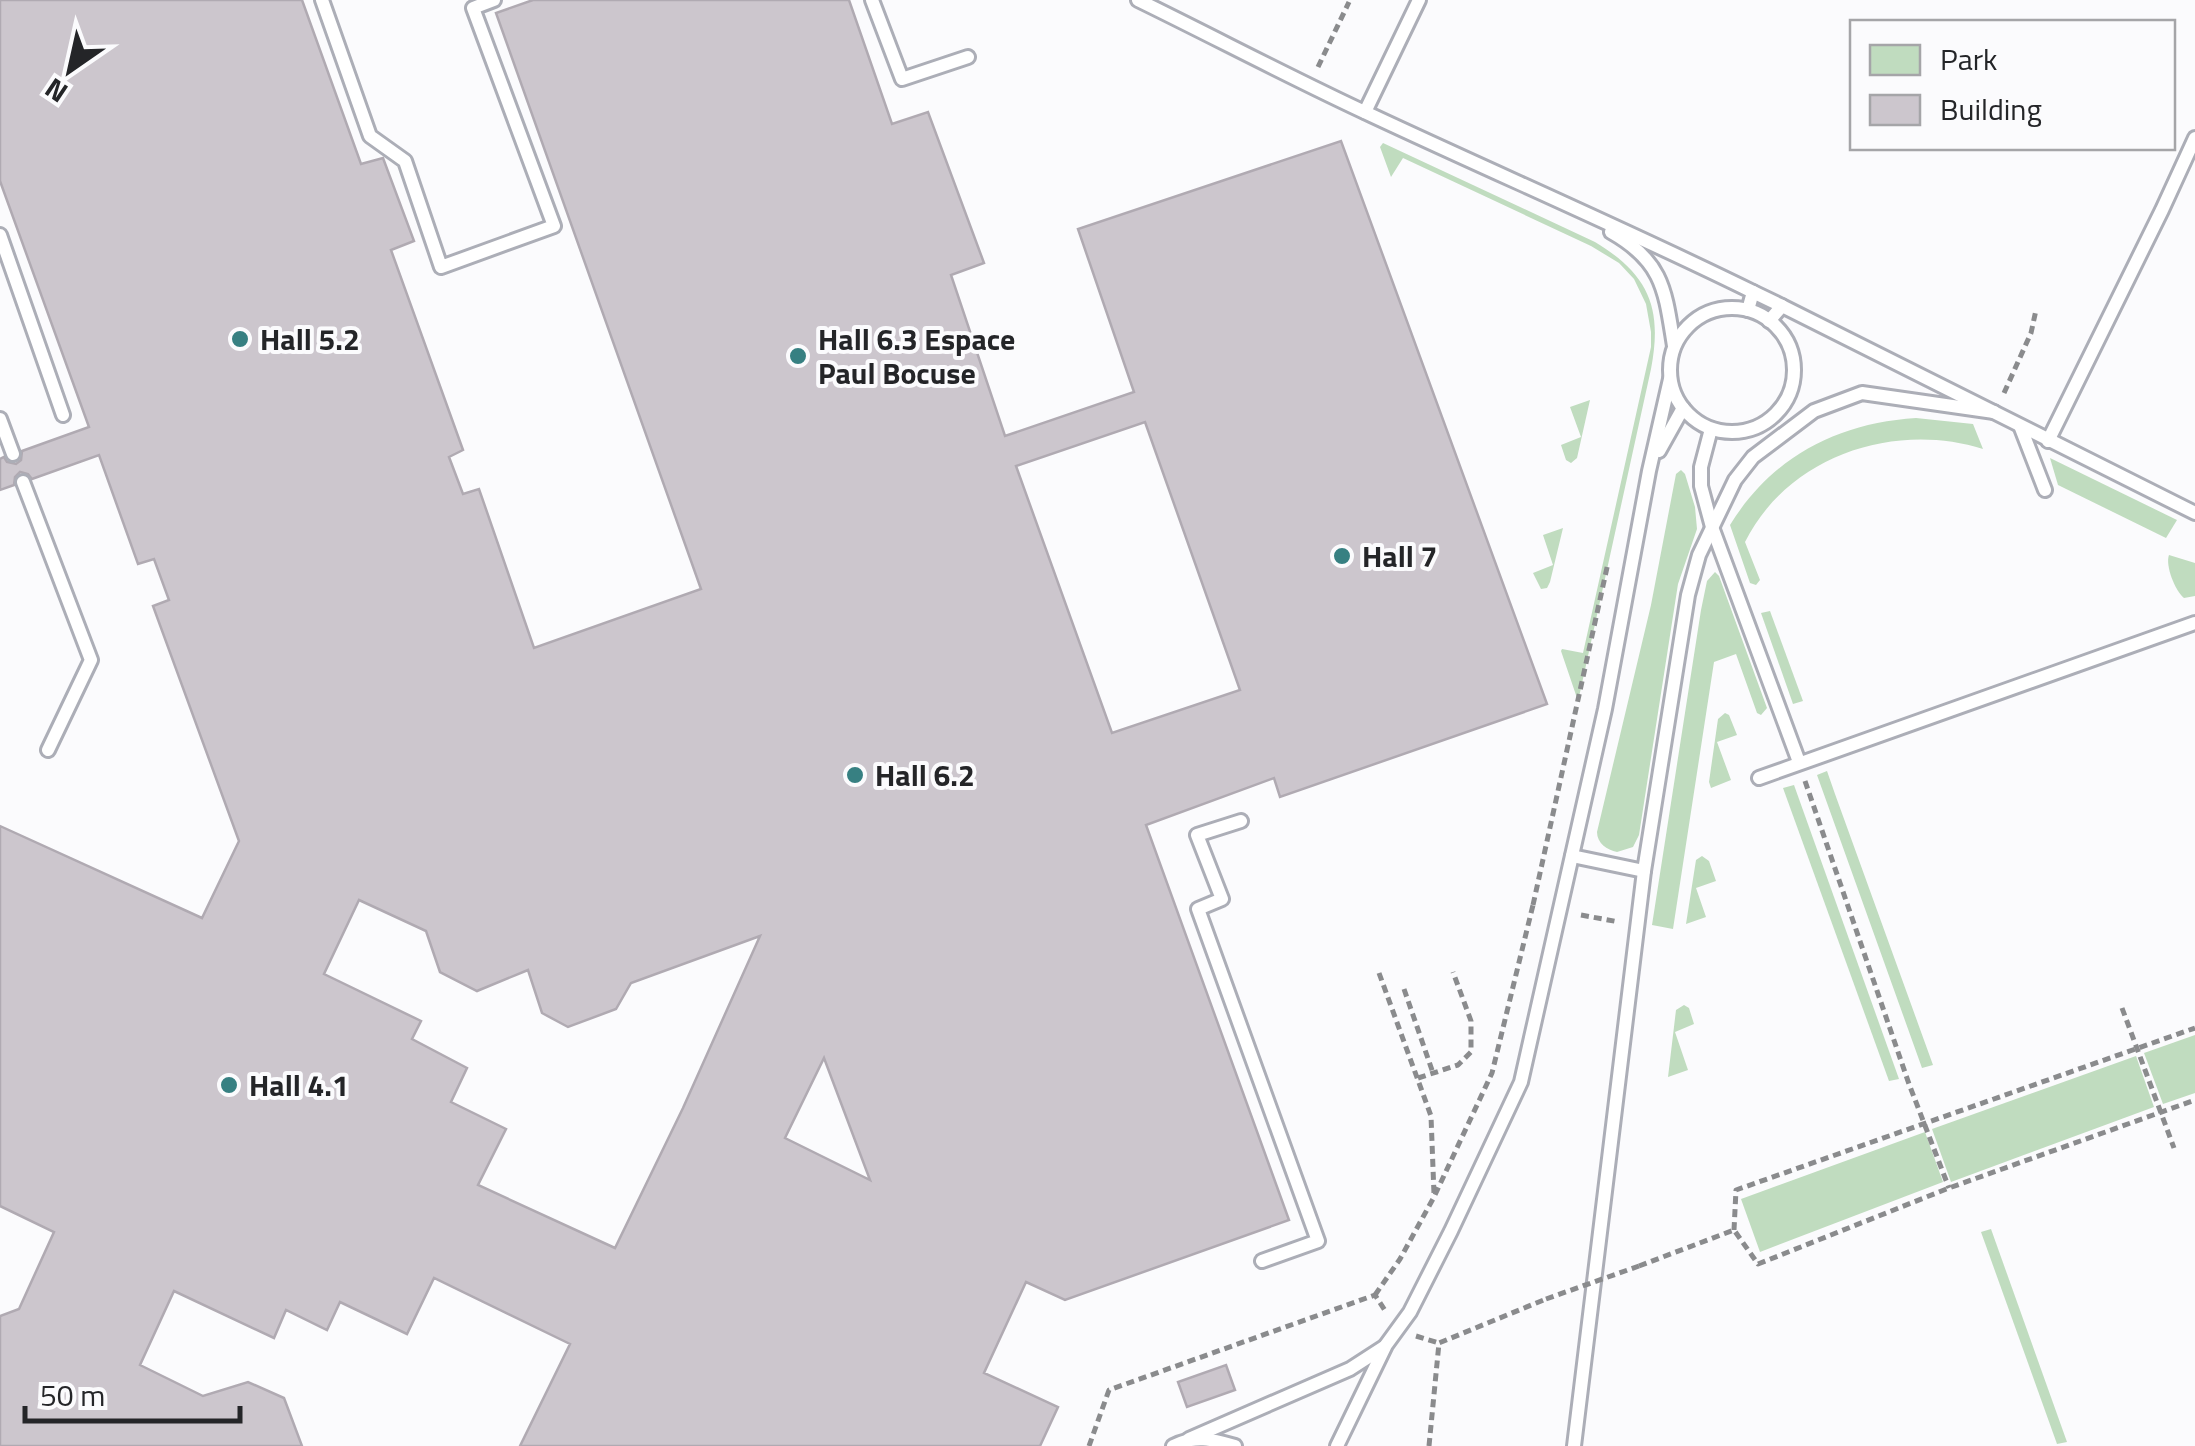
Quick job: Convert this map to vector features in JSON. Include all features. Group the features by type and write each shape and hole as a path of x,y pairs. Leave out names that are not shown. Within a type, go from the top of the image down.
{"lane":[{"path":"322,0 370,136 406,161 441,267 554,226 473,8 494,0"},
{"path":"872,0 902,79 968,57"},
{"path":"1138,0 1365,112 1754,292 2195,513"},
{"path":"1365,112 1419,0"},
{"path":"2048,441 2195,138"},
{"path":"1552,199 1644,255 1665,290 1674,346"},
{"path":"0,234 63,415"},
{"path":"1748,310 1754,292"},
{"path":"1769,320 1782,306"},
{"path":"1338,1446 1386,1346 1410,1312 1451,1232 1520,1082 1604,709 1674,346 1696,318 1730,308 1748,310 1769,320 1783,334 1794,371 1781,408 1750,429 1730,432 1696,420 1674,394 1670,379"},
{"path":"1574,1446 1644,871 1688,595 1699,556 1735,480 1753,458 1814,411 1862,393 1994,412"},
{"path":"1648,471 1683,408"},
{"path":"0,420 13,454"},
{"path":"1711,428 1701,467 1701,486 1712,527 1798,762"},
{"path":"2022,428 2044,490"},
{"path":"24,482 91,660 48,750"},
{"path":"1758,778 2195,623"},
{"path":"1241,821 1197,836 1222,899 1198,909 1318,1240 1262,1261"},
{"path":"1572,856 1644,871"},
{"path":"1173,1446 1350,1369 1386,1346"},
{"path":"1189,1438 1235,1446"}],"path":[{"path":"1309,84 1349,2"},
{"path":"1994,412 2031,333 2036,310"},
{"path":"1089,1446 1110,1390 1375,1295 1400,1259 1492,1073 1608,562"},
{"path":"1798,762 1949,1188"},
{"path":"1533,905 1638,926"},
{"path":"1418,1078 1458,1064 1471,1052 1471,1021 1454,972"},
{"path":"1379,973 1431,1116 1434,1197"},
{"path":"1404,989 1433,1073"},
{"path":"2122,1008 2174,1148"},
{"path":"2195,1028 1736,1190 1734,1230 1758,1264 1949,1188 2195,1100"},
{"path":"1375,1295 1398,1330 1439,1343 1734,1230"},
{"path":"1430,1446 1439,1343"}],"green space":[{"path":"1383,143 1595,242 1628,267 1653,310 1651,369 1577,698 1561,651 1583,653 1651,347 1646,304 1634,279 1619,263 1591,246 1403,158 1391,177 1380,147"},
{"path":"1590,400 1577,458 1571,463 1561,445 1581,437 1570,407"},
{"path":"1916,418 1973,424 1983,449 1949,441 1880,443 1816,467 1788,487 1764,512 1745,542 1760,580 1756,585 1750,583 1730,525 1766,480 1809,448 1834,436 1887,421"},
{"path":"2050,458 2177,520 2166,538 2058,485"},
{"path":"1681,470 1695,507 1697,529 1678,584 1639,835 1633,847 1617,852 1603,845 1597,832 1651,605 1676,474"},
{"path":"1563,528 1550,582 1541,589 1533,573 1553,565 1543,535"},
{"path":"2169,555 2195,563 2195,596 2184,598 2177,590"},
{"path":"1715,572 1767,708 1761,715 1757,713 1736,654 1714,662 1673,929 1652,925 1701,610 1707,581"},
{"path":"1770,611 1803,701 1793,704 1761,613"},
{"path":"1725,713 1737,735 1717,742 1731,780 1711,788 1718,719"},
{"path":"1827,771 1933,1065 1922,1068 1817,775"},
{"path":"1794,785 1899,1079 1889,1081 1783,788"},
{"path":"1702,856 1709,861 1716,881 1696,888 1706,917 1686,924 1696,860"},
{"path":"1684,1005 1689,1008 1694,1024 1675,1032 1688,1070 1668,1077 1676,1010"},
{"path":"2195,1035 2195,1093 2163,1104 2144,1053"},
{"path":"2136,1056 2154,1107 1951,1182 1932,1129"},
{"path":"1925,1132 1943,1182 1760,1252 1741,1199"},
{"path":"1991,1229 2067,1442 2057,1444 1981,1232"}],"building":[{"path":"0,0 302,0 361,164 383,158 414,241 391,250 463,450 449,457 463,494 479,489 534,648 701,589 496,13 533,0 849,0 892,124 928,112 984,263 951,275 1005,436 1134,392 1078,229 1341,141 1547,704 1280,797 1274,778 1146,825 1289,1220 1065,1300 1026,1282 984,1373 1058,1407 1040,1446 520,1446 570,1344 434,1278 407,1334 340,1302 327,1330 286,1310 274,1338 174,1291 140,1365 203,1396 248,1382 284,1398 302,1446 0,1446 0,1316 19,1309 54,1232 0,1206 0,826 202,918 239,841 153,606 169,600 154,559 138,564 99,455 32,479 20,472 14,485 0,490 0,459 4,457 16,464 22,451 89,427 0,181","holes":["1145,422 1240,690 1112,733 1016,466","359,900 426,931 440,972 477,991 528,970 542,1013 568,1027 616,1009 631,983 760,936 615,1248 478,1185 506,1129 451,1102 467,1068 412,1039 421,1021 324,974","824,1058 870,1180 785,1138"]},
{"path":"1226,1365 1235,1390 1187,1407 1178,1382"}],"place":[{"name":"Hall 5.2","path":"240,339"},
{"name":"Hall 6.3 Espace Paul Bocuse","path":"798,356"},
{"name":"Hall 7","path":"1342,556"},
{"name":"Hall 6.2","path":"855,775"},
{"name":"Hall 4.1","path":"229,1085"}]}
